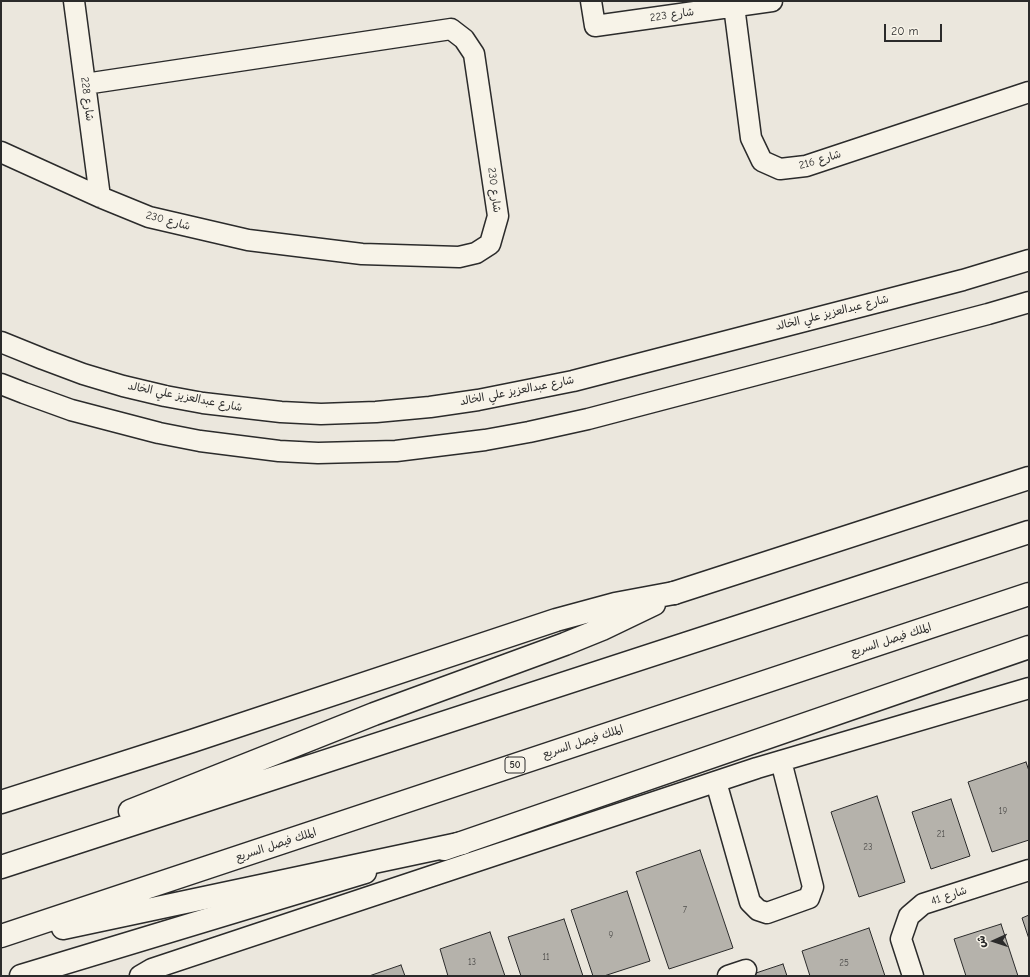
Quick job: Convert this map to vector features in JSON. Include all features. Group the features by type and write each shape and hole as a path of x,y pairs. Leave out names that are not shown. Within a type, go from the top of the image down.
{"main road":[{"path":"1,802 556,620 615,604 674,593 1029,478"},
{"path":"1,867 1029,532"},
{"path":"62,847 99,826 138,807 374,714 565,644 639,612 674,593"},
{"name":"الملك فيصل السريع","path":"1,936 1029,594"},
{"path":"21,976 463,843 1029,647"},
{"path":"1,942 463,843"}],"street":[{"name":"شارع 228","path":"74,1 100,197"},
{"name":"شارع 223","path":"591,1 595,26 772,1"},
{"name":"شارع 216","path":"734,6 751,138 762,161 780,170 806,166 1029,92"},
{"name":"شارع 230","path":"1,152 100,197 149,217 248,240 362,254 459,257 476,253 490,244 498,216 474,54 464,40 451,29 85,84"},
{"name":"شارع عبدالعزيز علي الخالد","path":"1,342 43,360 83,374 130,387 195,402 282,412 321,414 376,412 430,407 478,400 573,381 963,280 1029,260"},
{"path":"1,384 24,394 71,410 200,442 241,448 287,452 396,452 485,440 588,419 1029,302"},
{"path":"140,976 152,969 716,782 781,761 1029,688"},
{"path":"716,782 750,902 758,910 767,913 809,898 813,886 781,761"},
{"name":"شارع 41","path":"913,976 901,939 909,916 923,904 1029,870"},
{"path":"728,976 746,970"}],"building":[{"path":"1026,762 1029,771 1029,840 992,852 968,782"},
{"path":"877,796 905,882 859,897 831,812"},
{"path":"951,799 970,856 931,869 912,812"},
{"path":"700,850 733,948 669,969 636,872"},
{"path":"627,891 650,961 604,976 593,976 571,910"},
{"path":"1029,915 1029,939 1022,918"},
{"path":"564,919 583,976 521,976 508,937"},
{"path":"1001,924 1018,976 966,976 954,939"},
{"path":"869,928 885,976 810,976 802,951"},
{"path":"490,932 505,976 448,976 440,949"},
{"path":"783,964 787,976 747,976"},
{"path":"401,965 405,976 369,976"}]}
